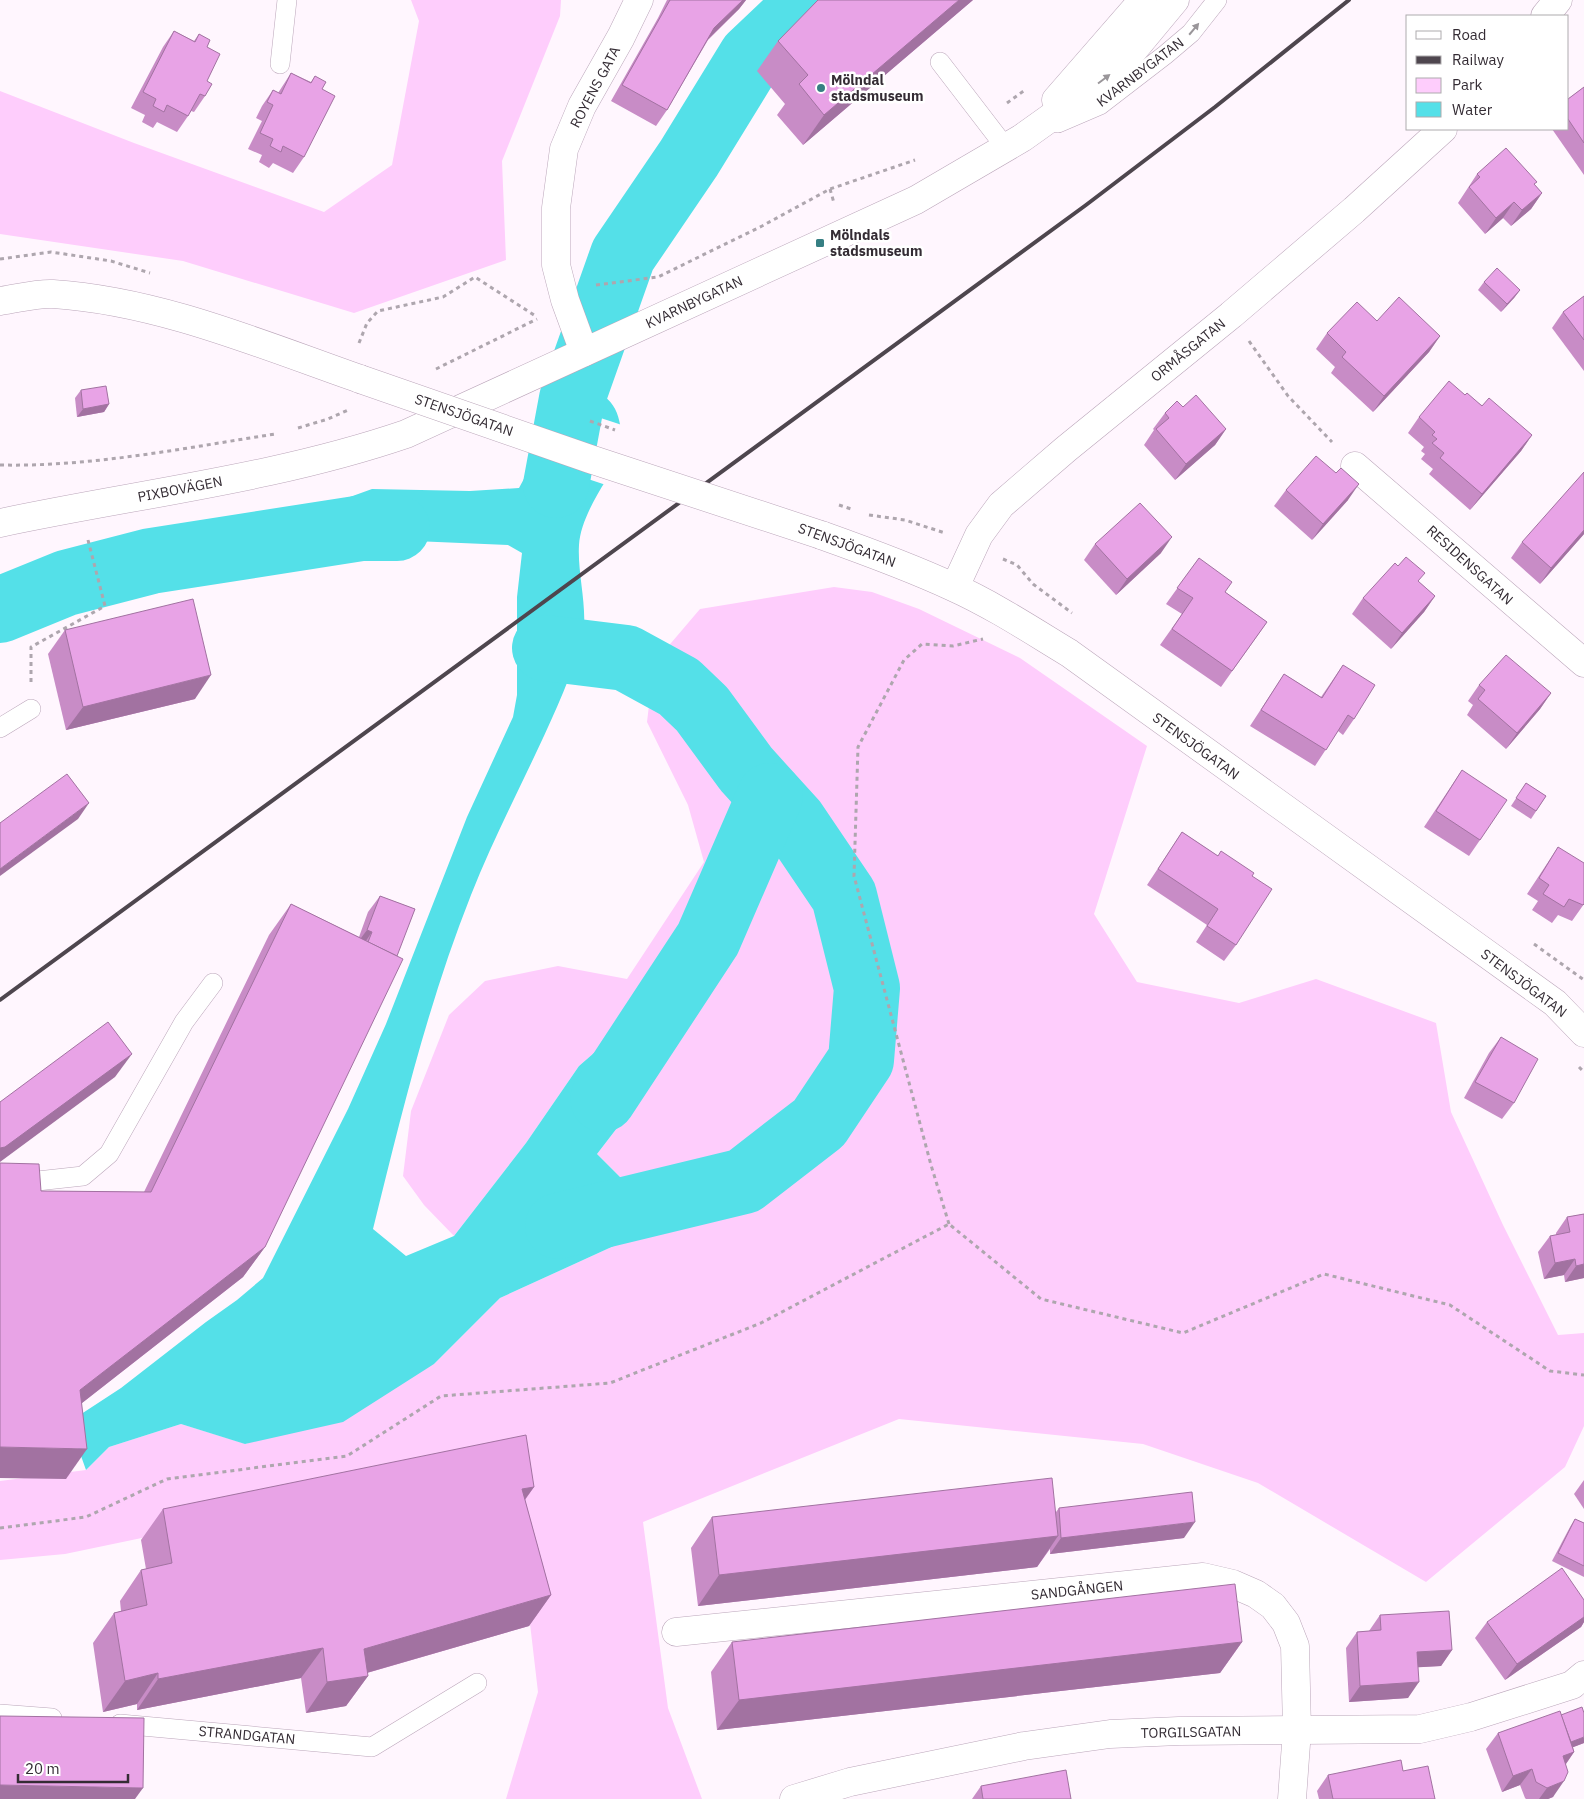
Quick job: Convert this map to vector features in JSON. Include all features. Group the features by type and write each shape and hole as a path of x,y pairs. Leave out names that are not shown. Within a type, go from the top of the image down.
{"street":[{"name":"ROYENS GATA","path":"572,358 565,300 556,265 556,208 564,149 582,106 621,37 639,0"},
{"name":"KVARNBYGATAN","path":"1014,143 1144,0"},
{"name":"KVARNBYGATAN","path":"358,450 406,434 916,200 1014,143 1116,71 1175,0"},
{"path":"1546,15 1558,0"},
{"name":"ORMÅSGATAN","path":"955,587 979,535 1001,505 1354,210 1442,130"},
{"name":"STENSJÖGATAN","path":"0,302 51,294 131,305 209,326 590,459 821,535 955,587 1017,620 1069,653 1555,1003 1584,1033"},
{"name":"PIXBOVÄGEN","path":"0,523 233,479 358,450"},
{"name":"RESIDENSGATAN","path":"1355,466 1441,539 1532,621 1584,663"},
{"name":"SANDGÅNGEN","path":"676,1632 1203,1577 1233,1584 1256,1594 1273,1606 1286,1623 1295,1646 1297,1730 1292,1799"},
{"name":"TORGILSGATAN","path":"794,1799 850,1782 1024,1746 1110,1734 1420,1728 1471,1717 1572,1685 1584,1675"}],"lane":[{"path":"280,64 286,0"},
{"name":"KVARNBYGATAN","path":"1014,143 1100,105 1191,33 1217,0"},
{"path":"940,62 986,119 1014,143"},
{"path":"0,728 31,709"},
{"path":"0,1185 83,1176 109,1154 184,1022 213,983"},
{"name":"STRANDGATAN","path":"106,1722 372,1747 477,1683"},
{"path":"0,1714 67,1719"}],"path":[{"path":"986,119 1029,87"},
{"path":"594,285 658,278 762,226 830,189 921,157"},
{"path":"830,189 835,207"},
{"path":"359,343 366,323 378,311 443,296 475,277 539,318 429,372"},
{"path":"1256,351 1288,396 1355,466"},
{"path":"294,430 328,419 352,408"},
{"path":"0,465 69,463 149,454 285,432"},
{"path":"31,709 31,647 105,606 89,541"},
{"path":"929,644 922,644 904,660 858,748 854,876 931,1165 949,1224 1040,1299 1183,1333 1324,1274 1450,1305 1550,1371 1584,1374"},
{"path":"0,1528 86,1517 167,1479 347,1456 441,1396 610,1383 761,1323 949,1224"}],"green space":[{"path":"411,0 561,0 560,16 502,161 506,260 354,313 183,261 0,234 0,91 134,143 324,212 392,165 419,21"},
{"path":"834,587 872,592 919,609 1020,658 1147,746 1094,914 1137,982 1239,1003 1316,979 1436,1023 1451,1112 1503,1225 1558,1335 1584,1333 1584,1426 1565,1467 1426,1582 1258,1483 1143,1444 899,1419 643,1522 668,1708 702,1799 506,1799 538,1692 511,1461 65,1554 0,1560 0,1481 86,1470 109,1447 181,1424 246,1444 434,1364 500,1298 629,1239 652,1209 597,1154 647,1089 665,1036 641,1012 579,1066 526,1143 454,1236 424,1205 403,1176 411,1111 449,1015 485,981 558,966 627,979 704,862 688,805 647,722 654,663 700,609"}],"water":[{"path":"588,387 599,393 613,405 619,421 624,452 596,497 581,533 579,558 584,623 580,648 555,711 484,864 441,977 416,1060 373,1229 406,1256 454,1236 526,1143 579,1066 641,1012 665,1036 647,1089 597,1154 652,1209 629,1239 500,1298 434,1364 343,1422 245,1444 181,1424 109,1447 86,1470 69,1422 121,1388 263,1278 348,1109 386,1024 467,817 513,717 517,695 517,597 522,553 508,545 414,541 325,555 289,519 372,489 470,491 519,488 568,397"}],"pier":[{"path":"561,405 622,425 627,453 606,485 531,460"}],"building":[{"path":"670,0 743,0 714,28 667,110 622,85"},
{"name":"Mölndal stadsmuseum","path":"818,0 959,0 824,115 799,84 808,75 778,41"},
{"path":"174,31 195,42 199,34 210,40 207,47 220,54 207,81 212,84 205,96 200,94 188,116 167,105 164,112 153,106 156,99 143,92"},
{"path":"291,73 311,83 315,76 326,82 322,89 335,96 304,157 283,146 281,152 270,146 273,139 260,133 273,105 267,102 273,90 281,94"},
{"path":"1584,87 1584,143 1569,120 1569,98"},
{"path":"1506,148 1537,182 1534,184 1542,193 1522,210 1514,202 1496,218 1469,187 1480,177 1477,174"},
{"path":"1497,268 1520,290 1507,304 1484,282"},
{"path":"1584,296 1584,340 1563,312"},
{"path":"1399,297 1440,336 1384,396 1342,357 1346,352 1327,333 1357,302 1377,321"},
{"path":"1449,381 1482,406 1489,398 1532,435 1482,494 1440,458 1444,453 1432,443 1437,439 1432,435 1435,432 1419,417"},
{"path":"106,386 109,404 83,409 81,390"},
{"path":"1196,395 1226,429 1186,464 1156,429 1169,418 1165,413 1177,401 1183,407"},
{"path":"1316,456 1336,473 1341,468 1359,484 1323,524 1286,490"},
{"path":"1584,472 1584,530 1551,568 1522,542"},
{"path":"1140,503 1172,537 1127,579 1095,544"},
{"path":"1406,557 1425,573 1418,581 1435,596 1402,633 1363,598 1395,563 1398,566"},
{"path":"1199,558 1232,582 1225,592 1267,622 1232,671 1172,629 1193,598 1177,588"},
{"path":"193,599 211,675 83,707 65,630"},
{"path":"1506,655 1551,693 1517,733 1478,699 1485,690 1479,685"},
{"path":"1343,665 1375,685 1354,719 1348,715 1326,750 1261,710 1284,674 1322,698"},
{"path":"1462,770 1507,800 1480,840 1436,811"},
{"path":"67,774 89,803 0,869 0,823"},
{"path":"1526,783 1546,796 1536,811 1516,798"},
{"path":"1182,832 1218,856 1221,851 1254,873 1252,876 1272,889 1236,945 1207,926 1218,909 1158,869"},
{"path":"1558,847 1584,863 1583,905 1569,899 1564,907 1543,894 1549,885 1539,878"},
{"path":"380,896 415,909 397,956 368,942 372,932 367,930"},
{"path":"291,904 403,959 265,1247 80,1390 87,1449 0,1447 0,1163 39,1164 41,1191 151,1192"},
{"path":"108,1022 132,1054 5,1147 0,1148 0,1102"},
{"path":"1501,1037 1538,1059 1514,1103 1475,1082"},
{"path":"1584,1214 1584,1264 1576,1266 1575,1259 1555,1263 1550,1236 1570,1232 1567,1217"},
{"path":"526,1435 534,1487 522,1489 551,1595 364,1649 368,1676 327,1682 323,1648 158,1679 158,1673 125,1681 114,1613 147,1605 141,1570 172,1563 163,1509"},
{"path":"1052,1478 1058,1536 719,1575 712,1517"},
{"path":"1192,1492 1195,1522 1061,1538 1059,1508"},
{"path":"1575,1519 1584,1523 1584,1566 1558,1553"},
{"path":"1562,1568 1584,1600 1584,1617 1517,1664 1487,1622"},
{"path":"1235,1584 1242,1642 739,1700 732,1642"},
{"path":"1449,1611 1452,1650 1417,1652 1419,1682 1360,1686 1357,1632 1381,1630 1380,1615"},
{"path":"1582,1707 1584,1713 1584,1737 1571,1742 1561,1715"},
{"path":"1560,1711 1574,1752 1563,1756 1568,1772 1564,1781 1547,1788 1536,1782 1532,1769 1513,1776 1498,1733"},
{"path":"0,1716 144,1718 143,1788 0,1785"},
{"path":"1401,1760 1403,1771 1428,1766 1435,1799 1333,1799 1328,1775"},
{"path":"1066,1770 1071,1799 983,1799 981,1786"}],"waterway":[{"path":"556,485 572,399 623,255 689,158 751,57 811,0"},
{"path":"0,610 66,583 151,561 362,528 397,528"},
{"path":"545,648 626,658 679,687 702,709 746,769 794,822 844,896 867,988 861,1060 819,1123 744,1181 558,1226"},
{"path":"603,1099 708,939 770,796"}],"railway":[{"path":"0,1000 1086,205 1215,107 1349,0"}],"place":[{"name":"Mölndal stadsmuseum","path":"821,88"},
{"name":"Mölndals stadsmuseum","path":"820,243"}]}
